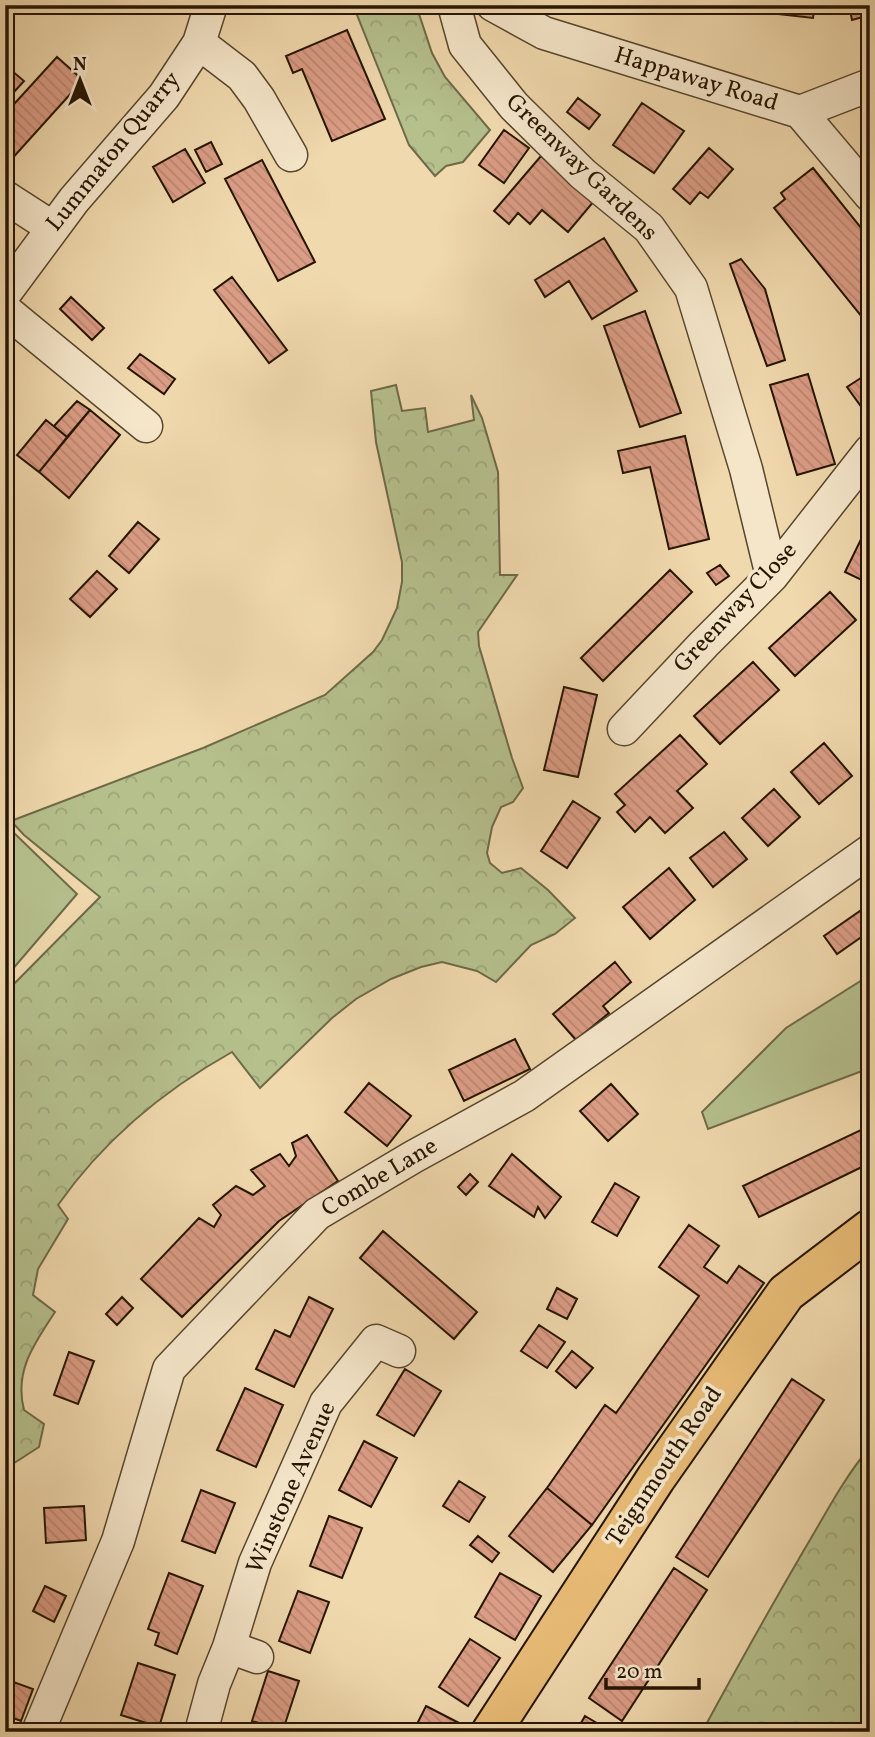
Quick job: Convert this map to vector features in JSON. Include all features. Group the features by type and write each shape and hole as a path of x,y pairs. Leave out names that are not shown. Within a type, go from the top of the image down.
{"main road":[{"name":"Teignmouth Road","path":"491,1732 656,1478 786,1293 870,1229"}],"street":[{"name":"Lummaton Quarry","path":"5,293 74,200 163,96 199,43 211,5"},
{"name":"Greenway Gardens","path":"454,5 464,45 514,106 583,174 649,228 691,288 746,469 772,576"},
{"name":"Happaway Road","path":"493,5 544,33 800,112 870,195"},
{"path":"199,43 242,76 259,99 290,155"},
{"path":"800,112 870,85"},
{"path":"5,197 53,228"},
{"path":"5,310 146,426"},
{"name":"Greenway Close","path":"624,729 772,576 870,452"},
{"name":"Combe Lane","path":"38,1732 118,1541 169,1369 317,1214 412,1157 524,1096 870,851"},
{"name":"Winstone Avenue","path":"201,1732 214,1684 243,1652 255,1563 326,1404 380,1336"}],"green space":[{"path":"346,5 416,5 432,53 445,77 490,130 463,162 446,166 435,176 409,145 355,10"},
{"path":"396,385 402,411 425,408 428,432 474,420 471,395 482,418 498,472 500,575 517,575 478,632 479,646 523,788 513,802 501,807 492,827 487,853 490,863 502,873 521,868 548,890 575,918 555,934 531,945 496,982 477,971 442,962 391,979 356,999 332,1018 260,1088 232,1052 182,1083 115,1138 58,1205 68,1219 38,1269 33,1295 55,1312 33,1347 22,1383 24,1410 44,1424 39,1447 5,1469 5,993 100,897 24,835 11,821 203,748 325,695 373,652 382,640 397,608 402,582 402,562 376,442 371,391"},
{"path":"11,830 77,894 5,978 5,833"},
{"path":"870,975 870,1068 708,1129 702,1112 786,1028"},
{"path":"870,1447 870,1732 702,1732 827,1510"}],"building":[{"path":"734,5 815,5 813,18 734,9"},
{"path":"849,5 870,5 870,15 852,20"},
{"path":"347,30 385,119 332,141 302,69 293,73 286,56"},
{"path":"57,57 83,80 9,162 5,158 5,114"},
{"path":"5,65 24,81 5,102"},
{"path":"578,98 600,115 589,129 567,112"},
{"path":"642,103 684,131 654,173 613,145"},
{"path":"504,130 529,148 504,183 479,165"},
{"path":"211,142 222,164 206,172 195,150"},
{"path":"709,148 733,169 708,198 700,192 690,204 673,189"},
{"path":"185,149 205,183 173,202 153,167"},
{"path":"541,156 594,201 568,232 542,210 530,224 518,213 509,224 494,211"},
{"path":"262,160 315,262 278,281 225,179"},
{"path":"813,168 870,239 870,327 774,208 785,199 781,193"},
{"path":"604,238 637,291 592,319 569,281 545,297 535,280"},
{"path":"741,259 765,289 785,360 767,366 730,264"},
{"path":"232,277 287,350 269,363 214,290"},
{"path":"71,297 104,328 92,340 60,309"},
{"path":"645,311 681,413 640,427 604,326"},
{"path":"140,354 175,379 164,394 128,368"},
{"path":"808,374 835,464 797,475 770,385"},
{"path":"864,376 870,384 870,398 860,405 847,387"},
{"path":"77,401 90,410 67,437 54,426"},
{"path":"90,410 120,435 69,498 39,472"},
{"path":"46,420 67,437 39,472 17,455"},
{"path":"685,436 709,539 669,549 650,467 623,473 618,451"},
{"path":"870,521 870,584 845,572"},
{"path":"138,522 159,539 129,573 109,556"},
{"path":"720,565 729,576 716,585 707,573"},
{"path":"670,570 692,592 603,681 581,658"},
{"path":"97,571 117,589 90,617 70,599"},
{"path":"830,592 856,620 795,676 769,648"},
{"path":"753,662 779,690 720,744 694,716"},
{"path":"564,687 597,695 578,777 544,770"},
{"path":"680,735 707,764 677,791 693,808 665,833 650,817 635,832 617,812 625,805 615,794"},
{"path":"824,743 852,776 819,804 791,772"},
{"path":"774,789 800,817 768,846 742,818"},
{"path":"573,801 600,818 567,868 541,851"},
{"path":"724,832 747,859 713,887 690,858"},
{"path":"669,868 695,900 650,939 623,907"},
{"path":"870,904 870,931 837,954 824,936"},
{"path":"615,962 631,982 603,1006 609,1013 576,1040 553,1014"},
{"path":"515,1039 530,1069 464,1101 449,1070"},
{"path":"369,1083 411,1116 387,1146 345,1112"},
{"path":"611,1084 638,1114 608,1141 580,1111"},
{"path":"863,1129 870,1144 870,1163 759,1217 743,1186"},
{"path":"307,1135 338,1181 279,1221 182,1317 141,1279 199,1218 214,1227 221,1215 213,1205 236,1186 253,1195 265,1186 251,1170 280,1154 289,1166 296,1156 292,1143"},
{"path":"512,1154 561,1197 545,1218 538,1207 534,1217 489,1186"},
{"path":"470,1174 478,1182 466,1195 458,1187"},
{"path":"615,1183 639,1197 617,1236 592,1222"},
{"path":"689,1225 719,1246 704,1267 727,1283 739,1266 764,1283 592,1525 547,1488 605,1405 616,1413 699,1296 659,1267"},
{"path":"383,1231 477,1312 454,1339 360,1258"},
{"path":"557,1288 577,1299 567,1319 547,1309"},
{"path":"122,1297 133,1308 117,1325 106,1314"},
{"path":"309,1297 333,1309 294,1387 256,1369 275,1330 290,1337"},
{"path":"539,1325 565,1342 547,1368 521,1351"},
{"path":"572,1351 593,1368 576,1388 556,1371"},
{"path":"69,1352 94,1361 78,1404 54,1395"},
{"path":"405,1369 441,1391 414,1436 377,1415"},
{"path":"792,1379 824,1400 708,1577 676,1557"},
{"path":"245,1388 283,1405 256,1467 217,1450"},
{"path":"364,1441 397,1458 371,1507 339,1490"},
{"path":"459,1481 485,1497 469,1522 443,1506"},
{"path":"547,1488 592,1525 553,1572 509,1536"},
{"path":"201,1490 235,1503 215,1553 182,1541"},
{"path":"84,1506 86,1540 46,1543 44,1508"},
{"path":"329,1516 362,1528 342,1578 310,1566"},
{"path":"478,1536 499,1553 492,1562 470,1545"},
{"path":"674,1568 707,1590 622,1721 589,1698"},
{"path":"169,1573 203,1586 177,1654 155,1645 159,1633 148,1629"},
{"path":"500,1573 541,1596 515,1640 475,1617"},
{"path":"45,1586 66,1596 54,1622 33,1611"},
{"path":"298,1591 329,1602 310,1653 279,1641"},
{"path":"470,1639 500,1658 468,1706 439,1687"},
{"path":"138,1663 175,1675 159,1727 121,1715"},
{"path":"268,1671 299,1681 283,1730 252,1721"},
{"path":"5,1679 33,1689 21,1721 5,1715"},
{"path":"426,1706 461,1724 456,1732 413,1732"},
{"path":"585,1716 612,1732 576,1732"}]}
